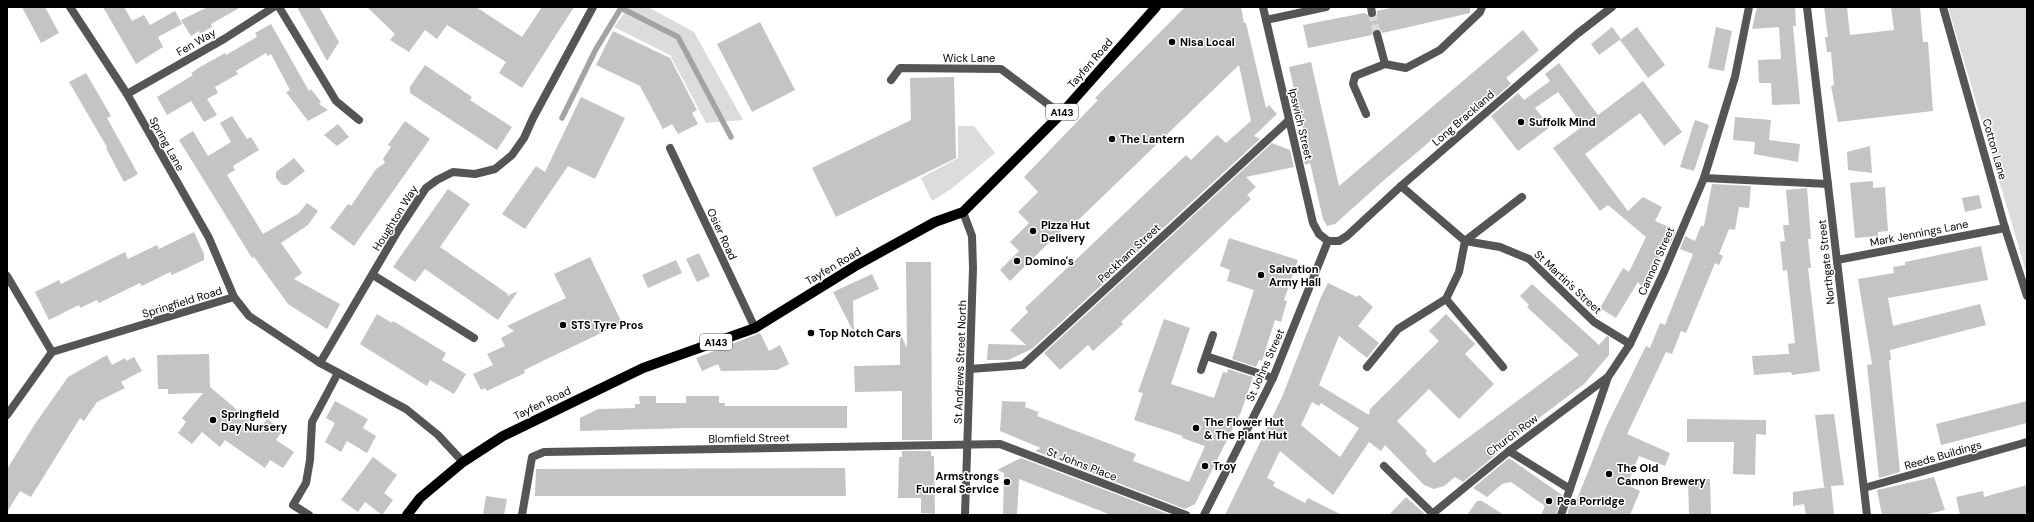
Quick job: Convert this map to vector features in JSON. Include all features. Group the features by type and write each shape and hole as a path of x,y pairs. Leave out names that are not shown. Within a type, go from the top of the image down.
{"main road":[{"name":"Tayfen Road","path":"463,462 503,436 643,368 756,328 857,265 935,222 963,212 1061,114 1156,7"},
{"name":"A143","path":"407,515 420,498 463,462"}],"street":[{"name":"Spring Lane","path":"70,7 127,94 209,238 234,297"},
{"name":"Fen Way","path":"127,94 224,39 274,7"},
{"path":"279,7 336,101 359,120"},
{"name":"Houghton Way","path":"320,363 399,229 426,188 437,180 453,172 475,174 495,169 512,155 524,138 533,118 593,7"},
{"name":"Ipswich Street","path":"1263,7 1313,223 1319,234 1328,241"},
{"path":"1266,20 1326,7"},
{"path":"1366,114 1353,84 1355,76 1385,64 1406,68 1440,50 1480,12 1482,7"},
{"name":"Long Brackland","path":"1328,241 1339,241 1347,236 1401,186 1572,39 1612,7"},
{"name":"Cannon Street","path":"1561,515 1608,377 1630,344 1664,272 1704,178 1735,77 1749,7"},
{"name":"Northgate Street","path":"1807,7 1867,515"},
{"name":"Cotton Lane","path":"1944,7 2006,228 2027,296"},
{"path":"1377,34 1385,64"},
{"name":"Wick Lane","path":"891,80 900,68 1002,69 1061,114"},
{"name":"Peckham Street","path":"970,369 1024,366 1288,120"},
{"name":"Osier Road","path":"670,148 756,328"},
{"path":"1704,178 1828,184"},
{"path":"1401,186 1465,241"},
{"path":"1367,367 1398,329 1446,299 1459,272 1465,241 1522,197"},
{"name":"St Andrews Street North","path":"963,212 972,236 973,299 965,515"},
{"name":"Mark Jennings Lane","path":"1837,260 2006,228"},
{"name":"St Johns Street","path":"1204,515 1273,378 1328,241"},
{"name":"St Martin's Street","path":"1465,241 1500,247 1530,259 1594,322 1630,344"},
{"path":"373,275 474,338"},
{"path":"7,276 52,352 7,415"},
{"name":"Springfield Road","path":"52,352 234,297 249,316 320,363 406,409 438,435 463,462"},
{"path":"1446,299 1503,367"},
{"path":"1201,370 1213,335"},
{"path":"1206,356 1273,378"},
{"path":"310,515 293,505 306,483 310,460 312,422 338,373"},
{"name":"Church Row","path":"1432,514 1509,451 1608,377"},
{"name":"Reeds Buildings","path":"1864,488 2027,442"},
{"name":"St Johns Place","path":"968,445 1000,444 1186,515"},
{"name":"Blomfield Street","path":"522,515 532,457 544,452 968,445"},
{"path":"1509,451 1570,489"},
{"path":"1384,466 1432,514"}],"shaded area":[{"path":"629,7 648,7 694,32 743,120 706,123 670,55 614,27"},
{"path":"1948,7 2027,7 2027,275"},
{"path":"958,126 974,126 995,153 951,189 932,201 921,178 958,158"}],"building":[{"path":"22,7 45,7 59,33 41,43"},
{"path":"103,7 124,7 132,21 144,15 150,25 175,11 182,24 158,37 163,47 136,64"},
{"path":"208,7 241,7 211,24 212,27 200,34 199,31 191,36 181,20"},
{"path":"297,7 319,7 339,42 327,61"},
{"path":"367,7 476,7 522,37 542,7 574,7 522,88 499,73 506,62 447,25 437,39 425,30 409,52 390,40 395,34"},
{"path":"1185,7 1241,7 1266,108 1269,105 1277,114 1254,136 1260,139 1032,349 1008,360 987,360 988,344 1026,345 1010,330 1028,312 1025,308 1186,155 1191,160 1217,135 1226,143 1251,121 1239,65 1071,227 1068,224 1010,281 1000,270 1019,251 1010,242 1029,223 1018,212 1038,192 1024,177 1098,100 1095,98"},
{"path":"1395,7 1470,7 1470,13 1382,33 1381,30 1376,29 1373,30 1372,35 1308,48 1303,25 1364,13 1373,18 1377,15 1377,11"},
{"path":"1757,7 1795,7 1796,26 1793,26 1800,104 1772,105 1771,83 1759,83 1758,60 1781,59 1779,27 1752,29"},
{"path":"1824,7 1847,7 1850,35 1894,30 1891,7 1920,7 1923,42 1928,42 1933,111 1838,122 1831,86 1834,85 1831,52 1827,52 1825,37 1828,37"},
{"path":"760,22 795,90 752,112 717,44"},
{"path":"271,24 309,91 311,89 321,102 319,104 328,110 308,121 286,92 290,90 271,54 268,56 266,53 236,71 238,74 215,87 218,93 207,99 217,115 204,122 191,101 167,115 157,97 193,75 191,73 200,67 225,53 226,55 257,37 255,33"},
{"path":"1612,27 1621,39 1599,55 1591,44"},
{"path":"1637,27 1665,65 1648,78 1620,40"},
{"path":"1716,27 1732,31 1724,71 1708,68"},
{"path":"1523,30 1539,50 1506,78 1511,84 1484,107 1479,100 1383,181 1335,224 1327,226 1323,219 1310,163 1305,165 1303,154 1309,156 1289,67 1311,62 1339,186"},
{"path":"613,31 670,58 697,110 692,113 698,124 678,134 672,124 663,129 640,86 596,65"},
{"path":"1559,63 1598,115 1643,81 1682,132 1664,146 1640,113 1585,154 1628,211 1643,197 1662,207 1655,221 1676,230 1670,245 1667,244 1644,289 1638,282 1616,318 1600,308 1623,268 1629,272 1646,237 1608,205 1600,211 1553,148 1583,126 1558,92 1535,108 1550,127 1518,151 1491,116 1518,93 1524,100 1550,81 1545,74"},
{"path":"425,65 472,97 470,100 512,127 497,150 410,93 410,87"},
{"path":"86,73 111,116 107,118 138,174 124,182 106,148 107,147 69,82"},
{"path":"954,77 956,158 836,217 812,168 911,120 910,78"},
{"path":"581,97 625,118 595,179 568,166 525,229 502,214 536,166 545,172"},
{"path":"232,116 247,139 251,137 259,150 233,166 235,170 227,175 263,234 299,213 307,203 318,211 308,225 281,243 302,273 294,279 340,304 327,329 288,304 254,257 252,258 179,140 193,131 208,156 231,142 220,123"},
{"path":"1735,117 1771,120 1769,140 1800,144 1798,162 1754,154 1755,142 1733,140"},
{"path":"1695,120 1709,125 1694,171 1680,167"},
{"path":"405,121 430,139 354,246 330,228 348,204 351,206 376,169 385,163 383,159 391,147 388,145"},
{"path":"338,124 349,137 337,146 324,135"},
{"path":"1272,143 1290,150 1294,167 1246,177 1256,187 1247,195 1251,199 1121,322 1123,324 1093,351 1088,345 1060,370 1044,353"},
{"path":"1870,146 1872,173 1848,170 1847,152"},
{"path":"294,158 305,171 287,185 282,185 276,178 276,172"},
{"path":"1873,181 1873,188 1885,187 1888,231 1878,232 1878,236 1855,238 1850,183"},
{"path":"1712,184 1751,186 1749,208 1739,207 1735,230 1729,229 1719,254 1723,256 1719,265 1715,263 1686,333 1681,331 1672,354 1666,352 1627,434 1670,453 1665,466 1639,456 1627,485 1640,491 1630,515 1567,515 1571,502 1575,504 1607,425 1646,346 1650,348 1660,323 1665,325 1693,254 1680,249 1685,236 1695,241 1701,226 1704,226"},
{"path":"1807,188 1811,239 1808,239 1811,268 1808,268 1820,371 1792,375 1791,372 1754,375 1752,356 1789,354 1788,344 1795,343 1787,270 1783,271 1780,242 1785,241 1783,225 1789,225 1786,190"},
{"path":"448,189 470,204 440,247 508,294 507,296 518,291 498,320 425,269 415,282 393,267"},
{"path":"1979,195 1982,208 1965,212 1962,198"},
{"path":"194,232 204,254 204,260 172,275 170,272 142,286 140,283 99,303 97,300 80,308 79,305 49,320 35,292 59,280 61,284 125,252 128,259 157,245 159,249"},
{"path":"1229,238 1298,260 1284,300 1287,301 1281,322 1275,320 1262,361 1259,360 1256,367 1232,359 1254,290 1227,281 1230,270 1220,266"},
{"path":"1981,246 1988,280 1888,298 1893,326 1980,304 1986,325 1890,350 1891,360 1889,360 1900,472 1879,478 1867,365 1872,364 1858,279 1894,273 1893,267 1905,265 1905,262"},
{"path":"699,253 710,276 697,282 686,259"},
{"name":"STS Tyre Pros","path":"590,257 622,323 524,370 525,373 487,391 485,388 481,390 473,374 493,365 487,354 505,346 501,338 514,331 507,326 566,298 554,274"},
{"path":"676,260 682,273 648,288 642,275"},
{"path":"906,262 931,262 932,440 902,440 902,391 855,392 854,366 900,365 900,333 907,348"},
{"path":"872,274 879,289 853,301 854,333 833,292"},
{"path":"1328,283 1357,297 1359,295 1373,307 1358,326 1379,343 1367,358 1339,336 1319,385 1369,415 1370,409 1439,341 1429,331 1446,314 1475,344 1465,354 1494,384 1459,419 1429,389 1397,421 1427,451 1425,453 1434,463 1579,355 1527,307 1529,305 1520,296 1532,284 1599,345 1607,336 1609,337 1609,355 1584,384 1497,450 1499,452 1463,482 1455,477 1444,486 1434,489 1424,485 1385,445 1381,451 1369,442 1333,495 1280,451 1267,478 1275,482 1273,486 1305,503 1308,498 1342,515 1225,515 1282,397 1321,297","holes":["1312,402 1319,406 1321,403 1359,428 1340,457 1301,425"]},
{"path":"377,314 392,323 393,321 446,353 442,360 466,374 454,394 430,380 427,386 360,344"},
{"path":"1164,319 1190,328 1171,384 1214,398 1223,372 1227,373 1228,369 1253,377 1241,412 1195,504 1185,509 1035,451 1041,448 1000,431 1002,401 1026,402 1025,407 1039,412 1037,416 1136,454 1133,461 1189,482 1205,446 1182,438 1183,436 1134,420 1143,393 1138,392"},
{"path":"760,333 769,351 780,345 789,364 777,370 721,371 718,364 702,371 696,358"},
{"path":"209,354 210,387 260,429 267,419 283,430 276,440 294,452 283,468 270,460 265,468 225,440 220,447 202,432 192,444 178,433 186,422 182,418 203,393 168,394 168,389 158,389 157,355"},
{"path":"107,355 112,365 125,358 126,361 134,357 142,371 121,382 125,388 97,402 84,421 80,418 31,497 20,491 7,512 7,469 35,424 68,377"},
{"path":"639,396 656,396 656,403 686,403 686,396 719,396 719,403 725,403 725,406 847,406 847,428 686,428 580,431 580,418 598,409 635,408 635,404 640,404"},
{"path":"335,401 368,419 363,428 376,436 367,453 347,441 341,452 325,442 335,423 326,418"},
{"path":"2027,401 2027,423 1941,445 1936,424"},
{"path":"1834,414 1844,485 1831,486 1834,515 1806,515 1804,504 1793,506 1793,492 1828,487 1824,487 1815,415"},
{"path":"1687,419 1766,420 1766,435 1756,434 1755,475 1733,474 1734,442 1687,442"},
{"path":"902,451 931,451 931,456 934,456 935,514 921,513 921,498 898,498 899,457 902,457"},
{"path":"373,457 397,475 384,493 393,500 382,515 365,502 358,512 341,500"},
{"path":"1021,458 1171,515 1111,515 1019,479 1017,515 1003,515 1004,473 997,470"},
{"path":"1509,458 1562,495 1556,515 1541,515 1545,506 1511,482 1502,484 1487,497 1473,488"},
{"path":"845,468 846,496 535,496 536,469"},
{"path":"1934,477 1945,510 1924,515 1882,515 1877,490"},
{"path":"1688,479 1710,479 1711,515 1689,515"},
{"path":"2027,485 2027,515 1960,515 1956,497 1983,491 1984,497"},
{"path":"486,496 507,499 504,515 483,515"},
{"path":"1406,497 1426,515 1389,515"},
{"path":"1477,501 1482,501 1504,515 1467,515"}],"waterway":[{"path":"622,7 621,8 678,37 731,137"},
{"path":"562,118 596,49 621,8"}],"tunnel":[{"path":"1372,13 1377,34"}],"place":[{"name":"Nisa Local","path":"1172,42"},
{"name":"Suffolk Mind","path":"1521,122"},
{"name":"The Lantern","path":"1112,139"},
{"name":"Pizza Hut Delivery","path":"1033,231"},
{"name":"Domino's","path":"1017,261"},
{"name":"Salvation Army Hall","path":"1261,275"},
{"name":"STS Tyre Pros","path":"563,325"},
{"name":"Top Notch Cars","path":"811,333"},
{"name":"Springfield Day Nursery","path":"213,420"},
{"name":"The Flower Hut & The Plant Hut","path":"1196,428"},
{"name":"Troy","path":"1205,466"},
{"name":"The Old Cannon Brewery","path":"1609,474"},
{"name":"Armstrongs Funeral Service","path":"1007,482"},
{"name":"Pea Porridge","path":"1549,501"}]}
